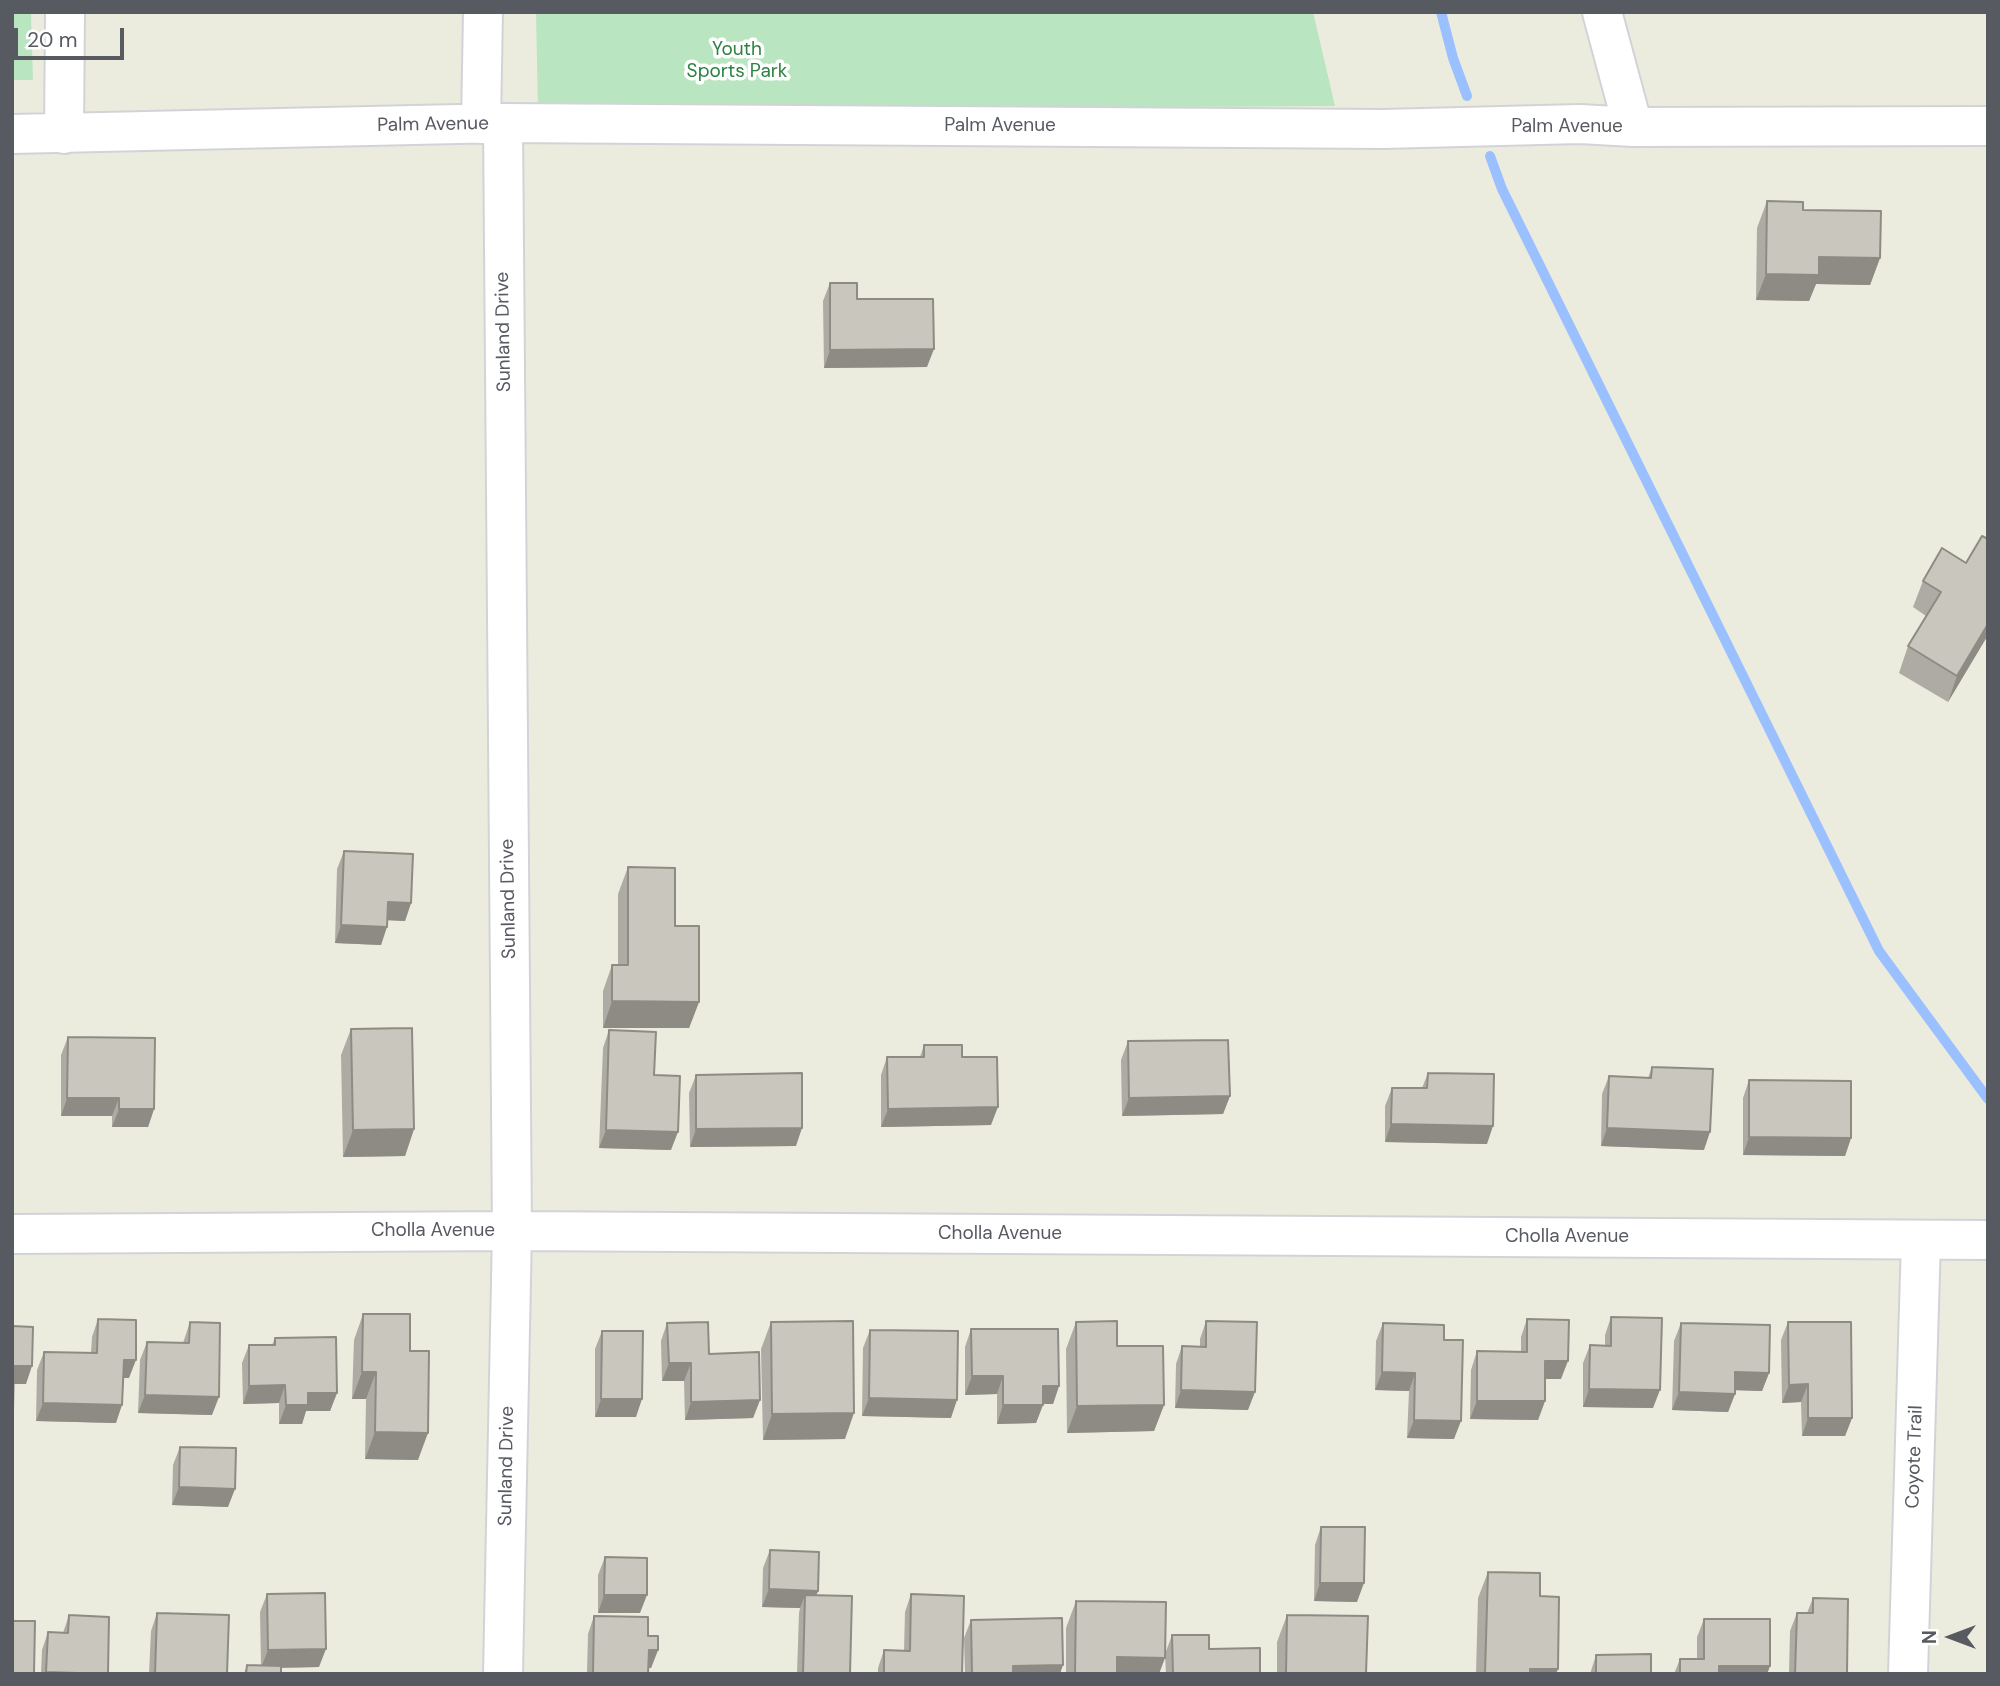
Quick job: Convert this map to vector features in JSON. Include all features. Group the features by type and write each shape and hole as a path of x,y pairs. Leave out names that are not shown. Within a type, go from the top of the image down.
{"street":[{"path":"64,134 65,12"},
{"name":"Sunland Drive","path":"483,12 492,124 512,1231 503,1674"},
{"path":"1602,12 1633,127"},
{"name":"Palm Avenue","path":"12,134 492,124 1383,129 1580,124 1633,127 1988,126"},
{"name":"Cholla Avenue","path":"12,1234 512,1231 1988,1240"},
{"name":"Coyote Trail","path":"1909,1674 1921,1240"}],"green space":[{"path":"12,12 31,12 33,80 12,80"},
{"name":"Youth Sports Park","path":"536,12 1313,12 1335,106 538,111"}],"building":[{"path":"1767,201 1803,202 1803,210 1881,211 1880,258 1819,257 1819,275 1766,274"},
{"path":"830,283 857,283 857,299 933,299 934,349 830,350"},
{"path":"1982,536 1988,539 1988,624 1957,676 1908,646 1941,592 1923,581 1942,548 1966,563"},
{"path":"344,851 413,854 411,903 388,902 387,927 341,925"},
{"path":"628,867 675,868 675,926 699,926 699,1002 612,1001 612,965 628,965"},
{"path":"412,1028 414,1129 353,1130 351,1029"},
{"path":"609,1030 656,1032 654,1075 680,1076 678,1132 606,1130"},
{"path":"68,1037 155,1038 154,1109 119,1109 119,1098 67,1098"},
{"path":"1228,1040 1230,1096 1129,1098 1128,1041"},
{"path":"924,1045 962,1045 962,1057 997,1057 998,1107 888,1109 887,1057 924,1057"},
{"path":"1652,1067 1713,1069 1710,1132 1607,1128 1609,1076 1651,1078"},
{"path":"802,1073 802,1128 696,1129 696,1075"},
{"path":"1428,1073 1494,1074 1493,1126 1391,1124 1392,1088 1427,1088"},
{"path":"1749,1080 1851,1081 1851,1138 1749,1137"},
{"path":"363,1314 410,1314 410,1351 429,1351 428,1433 375,1432 376,1372 362,1372"},
{"path":"1611,1317 1662,1318 1660,1390 1589,1389 1590,1345 1611,1346"},
{"path":"98,1319 136,1320 136,1360 124,1360 122,1405 43,1403 44,1352 97,1353"},
{"path":"1527,1319 1569,1320 1568,1361 1545,1361 1545,1401 1477,1401 1477,1351 1527,1352"},
{"path":"853,1321 854,1413 772,1414 771,1322"},
{"path":"1117,1321 1117,1346 1163,1346 1164,1405 1077,1406 1076,1322"},
{"path":"1206,1321 1257,1322 1255,1392 1181,1390 1182,1346 1206,1347"},
{"path":"190,1322 220,1323 219,1397 145,1395 147,1342 189,1343"},
{"path":"708,1322 709,1354 759,1352 760,1400 691,1402 691,1363 669,1363 667,1323"},
{"path":"1788,1322 1851,1322 1852,1418 1808,1418 1808,1384 1789,1385"},
{"path":"1383,1323 1444,1325 1444,1340 1463,1340 1461,1421 1414,1420 1415,1373 1382,1372"},
{"path":"1681,1323 1770,1325 1769,1373 1735,1372 1735,1394 1679,1392"},
{"path":"12,1326 33,1327 32,1366 14,1366 13,1410"},
{"path":"971,1329 1058,1329 1059,1386 1043,1386 1043,1405 1003,1405 1003,1376 972,1376"},
{"path":"870,1330 958,1331 957,1400 869,1398"},
{"path":"602,1331 643,1331 642,1399 601,1399"},
{"path":"336,1337 337,1393 308,1393 308,1405 286,1405 285,1385 249,1386 249,1345 275,1345 275,1338"},
{"path":"180,1447 236,1448 235,1489 179,1487"},
{"path":"1321,1527 1365,1527 1364,1583 1320,1583"},
{"path":"770,1550 819,1552 818,1591 769,1589"},
{"path":"605,1557 647,1558 647,1595 604,1595"},
{"path":"1488,1572 1540,1573 1540,1596 1559,1597 1558,1669 1530,1669 1530,1674 1485,1674"},
{"path":"325,1593 326,1649 268,1650 267,1594"},
{"path":"911,1594 964,1596 962,1674 884,1674 884,1650 910,1651"},
{"path":"805,1595 852,1596 850,1674 803,1674"},
{"path":"1813,1598 1848,1599 1847,1674 1795,1674 1797,1613 1813,1613"},
{"path":"1076,1601 1166,1602 1165,1658 1117,1657 1117,1674 1075,1674"},
{"path":"157,1613 229,1615 227,1674 155,1674"},
{"path":"69,1615 109,1617 108,1674 46,1672 48,1632 68,1633"},
{"path":"1287,1615 1368,1616 1366,1674 1286,1674"},
{"path":"594,1616 648,1617 648,1636 658,1636 658,1650 649,1650 648,1674 593,1674"},
{"path":"1062,1618 1063,1665 1013,1666 1013,1674 972,1674 971,1620"},
{"path":"1704,1619 1770,1619 1770,1666 1719,1666 1719,1674 1680,1674 1680,1659 1704,1659"},
{"path":"12,1621 35,1621 34,1674 12,1674"},
{"path":"1172,1635 1209,1635 1209,1649 1260,1648 1260,1674 1173,1674"},
{"path":"1651,1654 1651,1674 1596,1674 1596,1655"},
{"path":"247,1665 281,1666 281,1674 246,1674"}],"waterway":[{"path":"1441,12 1453,58 1467,96"},
{"path":"1490,156 1502,189 1879,951 1988,1099"}]}
